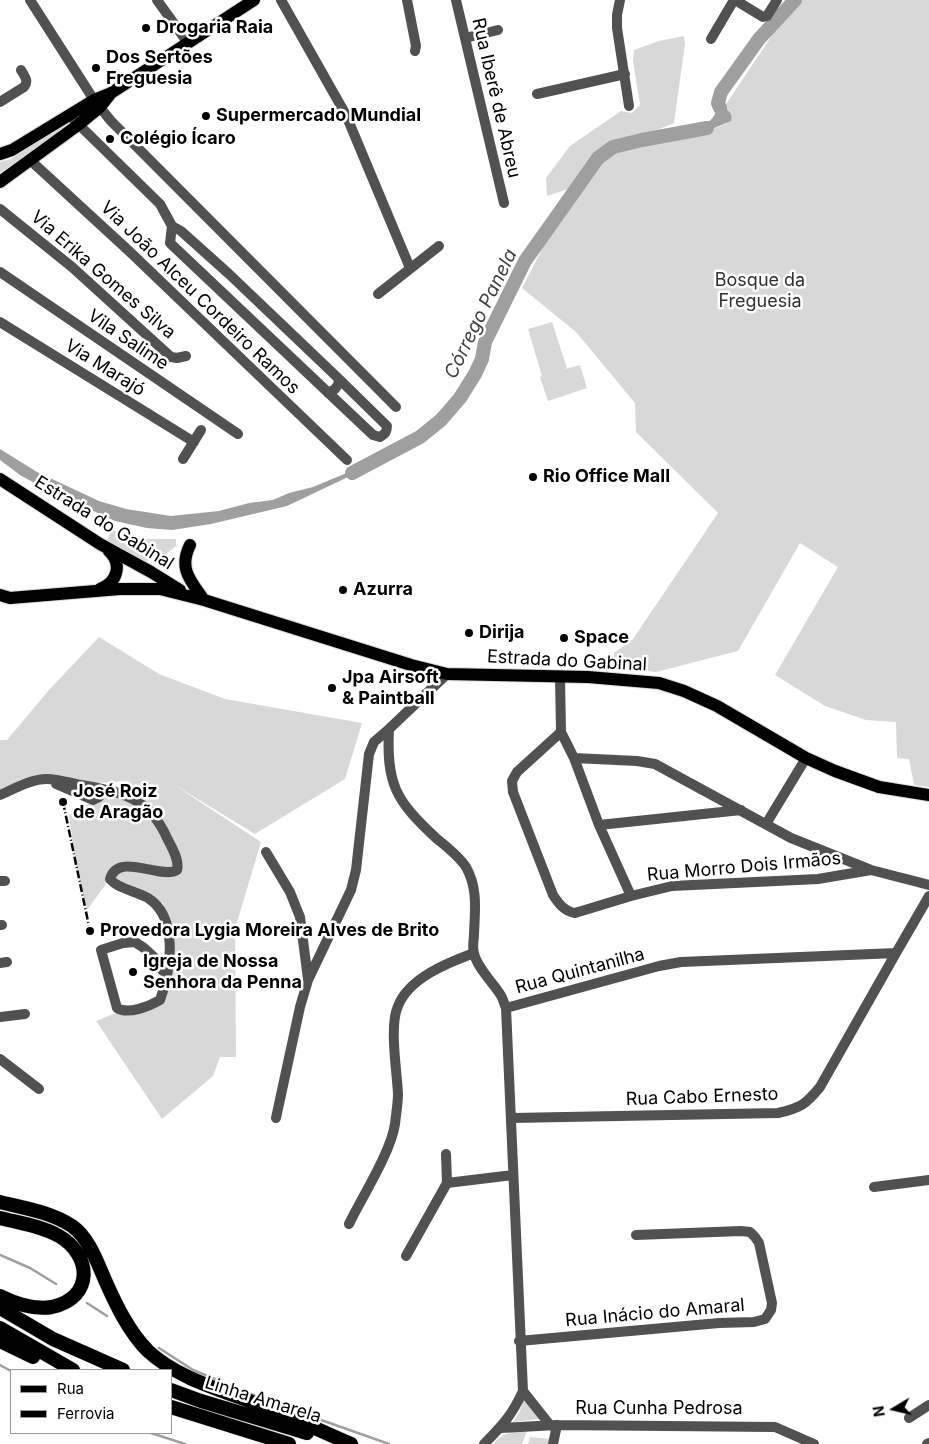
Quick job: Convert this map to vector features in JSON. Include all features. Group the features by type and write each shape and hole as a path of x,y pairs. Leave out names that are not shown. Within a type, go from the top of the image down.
{"highway":[{"path":"0,1202 51,1216 73,1227 89,1246 131,1329 149,1351 174,1369 211,1387 267,1408 351,1444"},
{"path":"0,1218 40,1227 61,1237 79,1255 84,1271 84,1283 76,1294 64,1302 53,1306 37,1308 13,1302 0,1296"},
{"path":"0,1308 53,1339 121,1369"},
{"path":"0,1328 71,1369"},
{"path":"0,1341 35,1357 70,1369"},
{"name":"Linha Amarela","path":"172,1390 343,1444"},
{"name":"Linha Amarela","path":"172,1407 289,1444"}],"main road":[{"path":"0,182 30,160 74,120 111,93 254,0"},
{"path":"0,154 74,120"},
{"name":"Estrada do Gabinal","path":"0,479 104,546 191,596"},
{"path":"190,545 186,554 186,570 204,600"},
{"path":"98,590 114,581 117,572 117,562 104,546"},
{"name":"Estrada do Gabinal","path":"0,595 10,598 98,590 155,589 191,596 382,657 447,674 588,677 659,683 684,691 717,706 806,758 835,771 879,787 929,795"}],"street":[{"path":"30,0 97,104 112,121 396,407"},
{"path":"157,0 188,44"},
{"path":"281,0 346,115 410,268"},
{"path":"407,0 416,46 415,51"},
{"name":"Rua Iberê de Abreu","path":"456,0 504,202"},
{"path":"620,0 617,28 628,106"},
{"path":"711,39 735,0 763,17 767,16 777,0"},
{"path":"465,38 498,30"},
{"path":"0,102 24,88 27,84 27,78 21,70"},
{"path":"538,94 625,74"},
{"path":"74,120 160,204 172,226 181,231 229,274 387,426 387,430 380,437 373,435 328,393 170,243 172,226"},
{"name":"Via João Alceu Cordeiro Ramos","path":"30,160 129,251 347,460"},
{"name":"Via Erika Gomes Silva","path":"0,209 72,267 171,357 186,356"},
{"path":"378,294 439,246"},
{"name":"Vila Salime","path":"0,272 238,434"},
{"name":"Via Marajó","path":"0,322 194,442"},
{"path":"328,393 335,389 339,382 338,378"},
{"path":"183,459 201,430"},
{"path":"276,1118 300,1007 308,980 351,890 356,870 369,754 374,742 447,674"},
{"path":"560,677 561,732 574,758 599,825 631,896"},
{"path":"389,729 387,755 390,776 401,800 416,819 465,866 473,884 476,901 474,953 486,976 501,995 506,1008"},
{"name":"Rua Morro Dois Irmãos","path":"561,732 517,772 512,781 513,792 553,894 559,905 567,912 575,913 672,886 818,878 871,870"},
{"path":"574,758 637,761 654,764 791,838 871,870 929,885"},
{"path":"766,824 806,758"},
{"path":"0,795 37,780 47,779 92,800 99,798 102,789 127,796 142,804 155,815 177,863 177,869 173,872 119,867 112,872 110,878 116,884 148,898 159,907 163,914 167,924 169,946 166,974 161,998 158,1001 133,1010 119,1010 115,1005 100,950 123,943 135,942 157,960 166,974"},
{"path":"599,825 741,810"},
{"path":"266,852 290,892 300,916 308,980"},
{"path":"896,953 929,896"},
{"path":"349,1224 384,1154 395,1126 398,1095 394,1028 397,1007 404,996 425,976 443,964 474,953"},
{"name":"Rua Quintanilha","path":"484,1444 501,1428 514,1411 522,1391 506,1008 659,966 681,962 896,953"},
{"name":"Rua Cabo Ernesto","path":"512,1118 778,1112 795,1110 808,1101 820,1087 896,953"},
{"path":"0,1017 25,1014"},
{"path":"0,1059 39,1089"},
{"path":"406,1256 447,1183 446,1154"},
{"path":"447,1183 513,1175"},
{"path":"874,1187 929,1180"},
{"name":"Rua Inácio do Amaral","path":"520,1341 719,1323 754,1322 765,1319 771,1310 772,1303 759,1243 750,1232 636,1235"},
{"path":"522,1391 554,1425 553,1444"},
{"path":"909,1418 929,1405"},
{"name":"Rua Cunha Pedrosa","path":"501,1428 554,1425 775,1427 814,1444"}],"green space":[{"name":"Bosque da Freguesia","path":"802,0 929,0 929,787 914,785 909,759 897,758 896,722 866,720 825,706 775,675 838,567 800,543 738,651 656,672 618,667 613,662 614,653 633,639 718,513 636,432 635,403 576,332 522,288 555,224 607,157 628,145 695,136 726,124 724,107 779,25"},
{"path":"684,36 685,44 674,123 633,140 592,165 568,189 547,196 546,178 570,146 621,111 632,113 640,105 633,61 634,50 659,41"},
{"path":"65,123 69,125 66,129 0,173 0,162 11,159"},
{"path":"552,322 567,368 561,370 580,365 587,388 548,401 528,329"},
{"path":"111,530 143,539 176,539 176,546 157,559 142,560 107,541"},
{"path":"99,637 159,674 225,699 362,723 345,779 255,834 173,784 261,842 235,929 236,1057 220,1057 213,1076 162,1119 96,1021 158,996 167,945 163,903 114,881 114,873 87,910 76,864 69,815 128,781 98,783 40,780 0,795 0,740 7,740 49,690"},
{"path":"524,1397 539,1419 513,1422 520,1411"},
{"path":"516,1431 527,1431 522,1444 494,1444 503,1435"},
{"path":"530,1437 551,1439 549,1444 528,1444"}],"shaded area":[{"path":"721,92 720,102 730,113 731,121 695,136 689,132 704,125 713,117"},
{"path":"0,449 37,472 99,501 126,509 171,516 219,511 249,503 273,500 289,493 313,487 368,464 348,477 287,506 211,524 172,530 147,528 115,521 42,487 20,475 0,460"}],"waterway":[{"name":"Córrego Panela","path":"720,108 718,103 721,92 759,39 795,0"},
{"name":"Córrego Panela","path":"352,473 420,437 441,420 460,398 475,374 482,359 485,342 525,261 598,158 613,147 707,128"},
{"path":"0,1255 30,1268 56,1284"},
{"path":"87,1303 107,1316"},
{"path":"159,1348 193,1370 256,1396"},
{"path":"0,1365 10,1370"},
{"path":"273,1403 389,1444"},
{"path":"154,1434 185,1444"}],"railway":[{"path":"63,802 90,931"}],"place":[{"name":"Drogaria Raia","path":"146,28"},
{"name":"Dos Sertões Freguesia","path":"96,68"},
{"name":"Supermercado Mundial","path":"206,116"},
{"name":"Colégio Ícaro","path":"110,139"},
{"name":"Rio Office Mall","path":"533,477"},
{"name":"Azurra","path":"343,590"},
{"name":"Dirija","path":"469,633"},
{"name":"Space","path":"564,638"},
{"name":"Jpa Airsoft & Paintball","path":"332,688"},
{"name":"José Roiz de Aragão","path":"63,802"},
{"name":"Provedora Lygia Moreira Alves de Brito","path":"90,931"},
{"name":"Igreja de Nossa Senhora da Penna","path":"133,972"}]}
